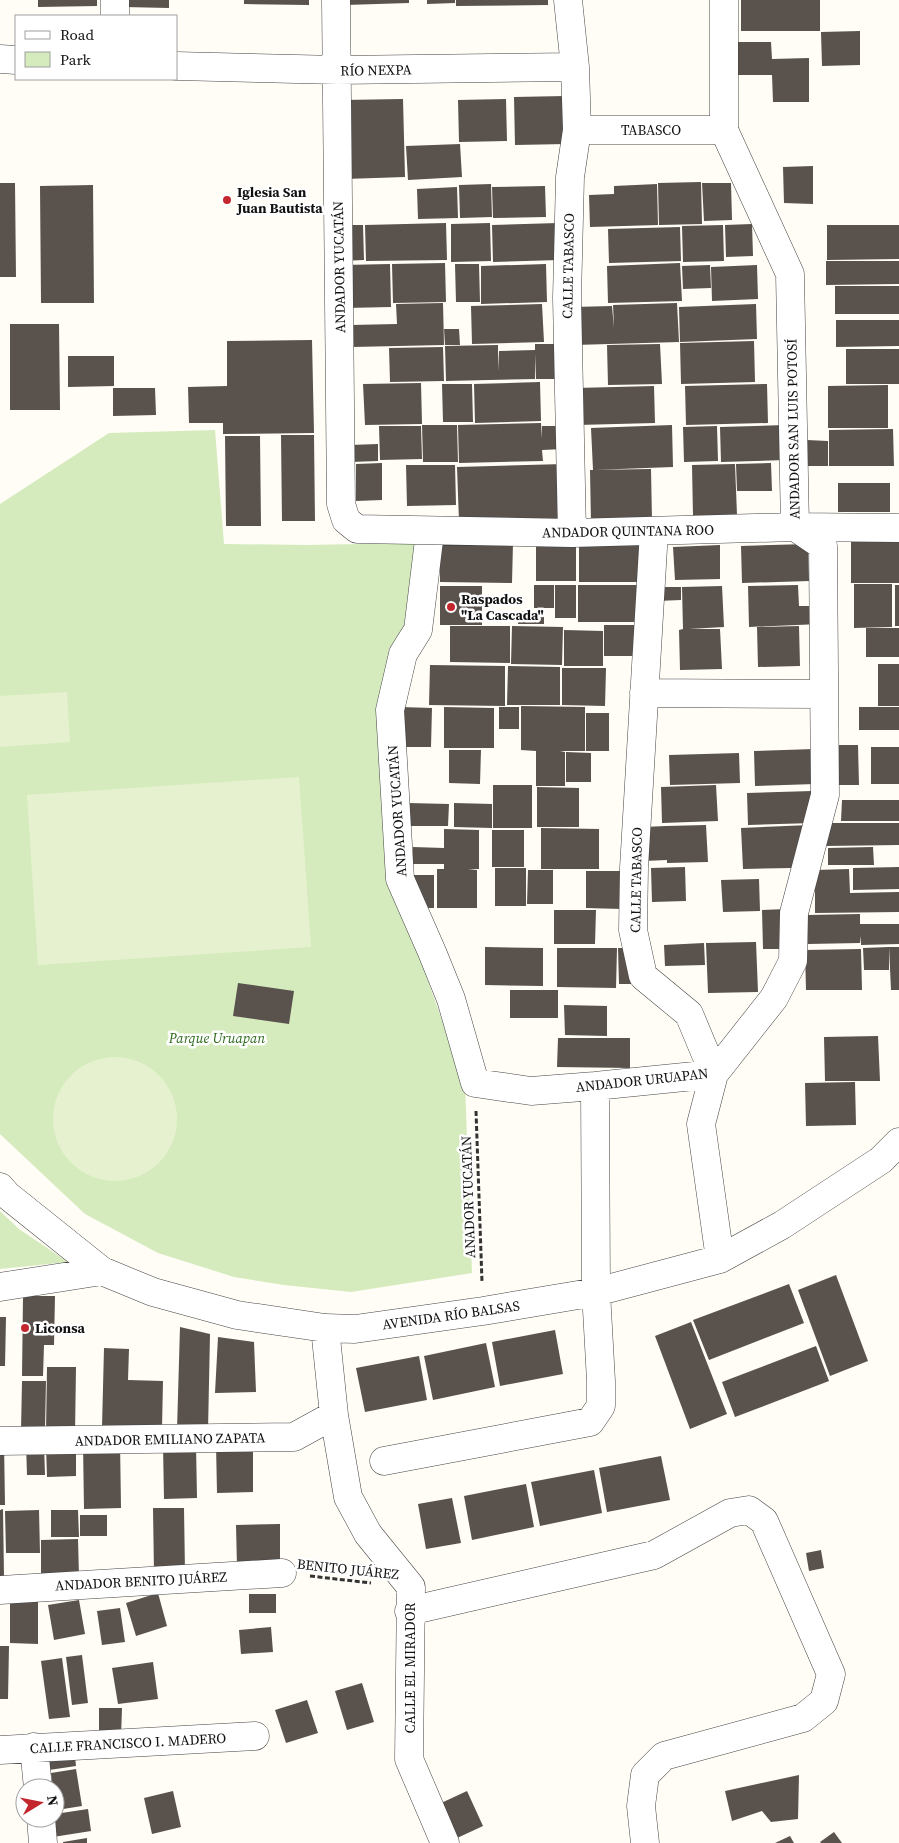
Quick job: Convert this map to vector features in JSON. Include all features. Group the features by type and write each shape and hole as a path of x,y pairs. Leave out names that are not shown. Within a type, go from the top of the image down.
{"street":[{"path":"115,0 115,15"},
{"name":"ANDADOR YUCATÁN","path":"336,0 341,504 346,520 357,529"},
{"name":"CALLE TABASCO","path":"568,0 575,67 577,130 570,178 567,298 572,533"},
{"name":"ANDADOR SAN LUIS POTOSÍ","path":"724,0 724,130 790,274 795,527 823,546 825,795 794,912 793,961 774,998"},
{"path":"0,59 15,60"},
{"name":"RÍO NEXPA","path":"178,66 338,70 575,67"},
{"name":"TABASCO","path":"577,130 724,130"},
{"name":"ANDADOR QUINTANA ROO","path":"357,529 430,532 572,533 795,527 899,528"},
{"name":"ANDADOR YUCATÁN","path":"430,532 418,630 403,654 390,710 400,878 451,999 476,1083"},
{"name":"CALLE TABASCO","path":"654,532 634,868 633,930 643,976 689,1014 714,1074"},
{"path":"644,693 824,694"},
{"name":"ANDADOR URUAPAN","path":"476,1083 530,1091 714,1074 774,998"},
{"path":"714,1074 702,1124 720,1259"},
{"path":"384,1461 590,1422 600,1406 601,1380 596,1292 595,1086"},
{"name":"AVENIDA RÍO BALSAS","path":"0,1187 7,1195 102,1271 153,1292 237,1315 325,1328 355,1328 483,1311 596,1292 720,1259 824,1198 881,1160 899,1142"},
{"path":"0,1288 102,1271"},
{"name":"CALLE EL MIRADOR","path":"325,1328 334,1415 348,1497 368,1534 410,1599 409,1759 444,1843"},
{"name":"ANDADOR EMILIANO ZAPATA","path":"0,1441 294,1437 334,1415"},
{"path":"410,1599 654,1555 730,1513 750,1510 764,1521 831,1674 824,1701 803,1718 664,1756 645,1775 641,1806 645,1843"},
{"name":"ANDADOR BENITO JUÁREZ","path":"0,1590 282,1573"},
{"name":"CALLE FRANCISCO I. MADERO","path":"0,1750 255,1736"},
{"path":"34,1747 37,1778"},
{"path":"42,1828 43,1843"}],"path":[{"name":"ANADOR YUCATÁN","path":"476,1083 483,1311"},
{"name":"BENITO JUÁREZ","path":"282,1573 410,1599"}],"green space":[{"name":"Parque Uruapan","path":"215,430 224,544 416,543 388,870 465,1084 472,1273 351,1292 284,1285 234,1277 158,1253 85,1214 0,1134 0,504 109,433"},
{"path":"67,692 70,742 0,747 0,696"},
{"path":"299,777 311,947 38,965 27,795"},
{"path":"115,1057 139,1062 159,1075 172,1095 177,1119 172,1143 159,1163 139,1176 115,1181 91,1176 71,1163 58,1143 53,1119 58,1095 71,1075 91,1062"},
{"path":"0,1211 19,1229 68,1262 0,1269"}],"building":[{"path":"38,0 97,0 97,6 38,7"},
{"path":"124,0 169,0 169,8 124,7"},
{"path":"244,0 309,0 309,5 244,4"},
{"path":"344,0 409,0 409,3 345,5"},
{"path":"427,0 455,0 455,3 427,4"},
{"path":"456,0 548,0 548,5 456,6"},
{"path":"741,0 820,0 820,31 741,31"},
{"path":"860,31 860,65 822,66 821,32"},
{"path":"731,42 771,42 772,59 809,58 809,102 773,102 772,75 731,75"},
{"path":"565,96 566,144 515,145 514,97"},
{"path":"403,99 405,177 345,179 343,100"},
{"path":"506,99 507,141 459,142 458,100"},
{"path":"460,144 462,177 408,180 406,146"},
{"path":"813,166 813,204 784,203 783,167"},
{"path":"701,182 702,224 659,225 658,183"},
{"path":"0,183 15,183 16,277 0,277"},
{"path":"702,183 731,183 732,220 704,221"},
{"path":"491,184 492,217 460,218 459,185"},
{"path":"657,184 658,225 590,227 589,195 614,194 614,186"},
{"path":"93,185 94,303 41,303 40,186"},
{"path":"545,186 546,217 493,218 492,187"},
{"path":"457,187 458,218 418,219 417,189"},
{"path":"446,223 447,260 366,261 365,225"},
{"path":"490,223 491,261 451,262 451,224"},
{"path":"558,223 559,260 493,262 492,225"},
{"path":"752,224 753,256 726,257 725,225"},
{"path":"339,225 363,225 364,260 340,261"},
{"path":"723,225 724,261 683,262 682,226"},
{"path":"827,225 899,225 899,259 827,260"},
{"path":"680,227 681,261 609,263 608,229"},
{"path":"826,261 899,261 899,284 826,285"},
{"path":"445,263 446,302 393,303 392,264"},
{"path":"680,263 682,301 608,303 607,266"},
{"path":"390,264 391,307 345,308 344,265"},
{"path":"455,264 479,264 480,302 456,302"},
{"path":"546,264 547,302 481,304 481,266"},
{"path":"710,265 711,288 683,289 682,266"},
{"path":"757,265 758,299 712,301 711,267"},
{"path":"835,286 899,286 899,314 835,314"},
{"path":"443,303 444,345 352,347 351,325 397,324 396,304"},
{"path":"677,303 679,342 574,345 573,307 612,306 614,328 613,305"},
{"path":"542,304 544,342 472,344 471,306"},
{"path":"756,304 757,339 680,342 679,307"},
{"path":"836,320 899,320 899,346 836,347"},
{"path":"10,324 59,324 60,410 10,410"},
{"path":"444,329 459,329 460,345 445,345"},
{"path":"312,340 314,433 223,434 223,423 189,423 188,387 227,386 227,341"},
{"path":"754,341 755,382 681,384 680,343"},
{"path":"535,344 560,344 561,379 536,379 535,354 535,379 446,381 445,346 498,345 498,371 499,351 535,350"},
{"path":"660,344 662,384 608,385 607,345"},
{"path":"443,347 444,381 390,382 389,348"},
{"path":"846,349 899,349 899,384 846,384"},
{"path":"68,356 114,356 114,386 68,387"},
{"path":"540,382 541,421 475,423 474,384"},
{"path":"421,383 422,424 365,425 363,384"},
{"path":"442,384 472,384 473,422 443,422"},
{"path":"767,384 768,423 686,425 685,386"},
{"path":"888,385 888,428 828,428 828,386"},
{"path":"654,386 655,423 577,425 576,388"},
{"path":"113,388 155,388 156,415 113,416"},
{"path":"541,423 542,439 542,426 563,426 564,449 542,450 543,461 459,463 458,425"},
{"path":"422,425 457,425 458,462 423,462"},
{"path":"672,425 673,467 593,470 591,428"},
{"path":"785,425 786,460 721,462 720,427"},
{"path":"379,426 421,426 422,459 380,460"},
{"path":"717,426 718,461 684,462 683,427"},
{"path":"893,429 894,466 829,466 829,430"},
{"path":"281,435 314,435 315,521 282,521"},
{"path":"225,436 260,436 261,526 226,526"},
{"path":"807,440 828,441 828,466 808,466"},
{"path":"378,444 378,461 351,462 350,445"},
{"path":"382,463 382,500 356,501 356,464"},
{"path":"771,463 772,491 737,491 736,464"},
{"path":"564,464 565,519 459,521 457,467"},
{"path":"735,464 737,515 693,516 692,465"},
{"path":"406,465 455,465 456,505 407,506"},
{"path":"651,469 652,521 591,523 590,470"},
{"path":"838,483 890,483 890,512 838,512"},
{"path":"851,539 899,539 899,583 851,583"},
{"path":"440,542 513,543 512,583 440,582"},
{"path":"579,542 643,542 643,582 579,582"},
{"path":"536,544 576,545 576,581 536,581"},
{"path":"808,544 809,581 742,583 741,546"},
{"path":"720,545 720,579 675,580 673,547"},
{"path":"854,584 892,584 892,627 854,628"},
{"path":"534,585 554,585 554,608 534,608"},
{"path":"555,585 576,585 576,618 555,618"},
{"path":"578,585 640,585 639,622 578,622"},
{"path":"798,585 799,606 819,606 820,624 749,627 748,586"},
{"path":"895,585 899,585 899,626 895,626"},
{"path":"440,586 482,586 482,625 440,625"},
{"path":"722,586 724,627 689,629 720,629 722,669 680,670 679,630 683,629 682,587"},
{"path":"657,587 681,587 681,600 657,601"},
{"path":"518,611 544,611 544,624 518,624"},
{"path":"604,625 640,625 639,656 604,656"},
{"path":"450,626 510,626 510,663 450,662"},
{"path":"512,626 563,627 562,665 511,664"},
{"path":"799,626 800,666 758,667 757,627"},
{"path":"866,628 899,628 899,657 866,657"},
{"path":"564,630 603,631 603,666 564,666"},
{"path":"878,664 899,664 899,706 878,706"},
{"path":"430,665 505,666 505,706 429,705"},
{"path":"508,666 560,667 560,705 507,705"},
{"path":"562,668 606,668 605,706 562,705"},
{"path":"521,706 585,707 585,751 560,751 565,752 565,786 536,786 536,751 521,750"},
{"path":"400,707 432,708 431,747 400,747"},
{"path":"444,707 494,708 494,748 444,748"},
{"path":"499,707 519,707 519,729 499,729"},
{"path":"859,707 899,707 899,730 859,730"},
{"path":"586,713 609,713 609,751 586,751"},
{"path":"834,745 858,745 859,785 834,785"},
{"path":"871,747 899,747 899,784 871,784"},
{"path":"814,749 815,784 755,786 754,751"},
{"path":"449,750 481,750 480,784 449,783"},
{"path":"566,752 591,753 591,782 566,782"},
{"path":"739,753 740,783 670,785 669,755"},
{"path":"493,785 532,785 532,828 493,828"},
{"path":"716,785 718,821 662,823 661,787"},
{"path":"537,787 579,788 579,827 537,827"},
{"path":"812,791 813,823 748,825 747,793"},
{"path":"842,800 899,800 899,821 841,821"},
{"path":"408,803 449,804 448,826 408,826"},
{"path":"454,803 492,804 492,828 454,827"},
{"path":"824,823 899,823 899,845 824,846"},
{"path":"706,825 708,862 667,863 667,860 644,861 643,827"},
{"path":"810,825 792,868 743,869 741,828"},
{"path":"541,828 599,829 599,869 541,869"},
{"path":"444,829 479,830 479,869 468,869 477,870 477,908 437,908 437,869 444,869 444,864 413,864 413,847 444,848"},
{"path":"492,830 524,830 524,867 492,867"},
{"path":"873,847 874,865 828,865 828,848"},
{"path":"685,867 686,901 652,902 651,868"},
{"path":"899,867 899,889 853,890 853,868"},
{"path":"495,868 526,868 526,906 495,906"},
{"path":"849,869 850,893 899,892 899,912 815,913 815,870"},
{"path":"528,870 553,870 553,904 527,904"},
{"path":"586,871 622,871 622,909 586,908"},
{"path":"410,875 434,875 434,908 424,908"},
{"path":"759,879 760,911 723,912 721,880"},
{"path":"786,909 787,949 763,949 762,910"},
{"path":"554,910 596,910 595,944 554,944"},
{"path":"860,914 860,924 899,924 899,944 861,945 861,936 860,943 808,944 807,915"},
{"path":"756,942 758,992 708,993 706,943"},
{"path":"704,943 705,965 665,966 664,945"},
{"path":"485,947 543,948 543,986 485,985"},
{"path":"889,947 889,970 864,970 863,948"},
{"path":"889,947 899,947 899,990 891,990"},
{"path":"557,948 617,948 616,988 557,987"},
{"path":"618,948 631,948 641,984 619,984"},
{"path":"861,949 862,990 806,990 805,950"},
{"path":"238,983 294,991 289,1024 233,1016"},
{"path":"510,990 558,990 558,1018 510,1018"},
{"path":"564,1005 607,1006 607,1036 565,1035"},
{"path":"878,1036 880,1081 825,1081 824,1037"},
{"path":"558,1038 630,1038 630,1068 557,1067"},
{"path":"855,1082 856,1125 806,1126 805,1083"},
{"path":"836,1275 868,1361 830,1376 798,1290"},
{"path":"789,1284 804,1323 709,1360 693,1320"},
{"path":"23,1296 55,1296 54,1345 44,1345 43,1376 22,1376"},
{"path":"0,1317 6,1317 5,1366 0,1366"},
{"path":"691,1322 727,1414 690,1429 655,1336"},
{"path":"180,1327 210,1334 208,1431 177,1430"},
{"path":"555,1330 563,1374 500,1386 492,1342"},
{"path":"218,1337 254,1342 256,1392 215,1393"},
{"path":"486,1343 495,1387 433,1400 424,1356"},
{"path":"816,1346 829,1381 735,1417 722,1382"},
{"path":"104,1348 129,1349 128,1380 163,1381 162,1428 102,1427"},
{"path":"419,1356 427,1400 365,1412 356,1368"},
{"path":"47,1367 76,1367 75,1433 46,1432"},
{"path":"22,1381 46,1381 45,1430 21,1430"},
{"path":"0,1442 4,1442 5,1505 0,1505"},
{"path":"120,1442 121,1508 84,1509 83,1443"},
{"path":"26,1443 44,1443 45,1475 27,1475"},
{"path":"216,1444 253,1444 253,1492 217,1493"},
{"path":"163,1445 196,1445 197,1498 164,1499"},
{"path":"46,1446 76,1446 76,1476 47,1477"},
{"path":"661,1456 670,1500 607,1512 599,1468"},
{"path":"594,1470 602,1513 540,1526 531,1482"},
{"path":"526,1484 534,1527 472,1540 464,1496"},
{"path":"452,1498 461,1543 426,1549 418,1504"},
{"path":"153,1508 184,1508 185,1573 154,1573"},
{"path":"3,1509 4,1577 0,1577 0,1510"},
{"path":"39,1510 40,1553 6,1553 5,1511"},
{"path":"51,1510 78,1510 79,1537 51,1537"},
{"path":"80,1515 107,1515 107,1536 80,1536"},
{"path":"280,1524 280,1566 237,1567 236,1525"},
{"path":"78,1539 79,1576 41,1577 41,1540"},
{"path":"821,1550 824,1568 809,1571 806,1553"},
{"path":"10,1592 38,1593 38,1644 10,1643"},
{"path":"158,1593 167,1626 136,1636 126,1603"},
{"path":"249,1594 276,1594 276,1613 249,1613"},
{"path":"79,1600 85,1634 54,1640 48,1605"},
{"path":"120,1608 125,1642 102,1645 97,1611"},
{"path":"271,1627 273,1652 241,1654 239,1630"},
{"path":"0,1646 9,1646 8,1699 0,1699"},
{"path":"82,1655 88,1703 72,1705 66,1657"},
{"path":"62,1658 70,1717 49,1719 41,1661"},
{"path":"153,1662 158,1699 118,1704 112,1668"},
{"path":"362,1683 374,1722 347,1730 335,1691"},
{"path":"307,1700 318,1733 286,1743 275,1710"},
{"path":"99,1708 122,1708 121,1737 99,1737"},
{"path":"74,1747 76,1766 49,1770 46,1751"},
{"path":"76,1769 82,1806 65,1809 65,1778 52,1778 51,1773"},
{"path":"799,1775 798,1819 771,1822 762,1811 732,1821 725,1791"},
{"path":"173,1791 181,1827 152,1834 144,1798"},
{"path":"467,1791 483,1826 455,1839 439,1804"},
{"path":"88,1809 91,1831 53,1837 52,1828 65,1828 65,1812"},
{"path":"834,1832 842,1843 820,1842"},
{"path":"790,1836 794,1843 775,1843"},
{"path":"87,1838 87,1843 63,1843 63,1842"}],"place":[{"name":"Iglesia San Juan Bautista","path":"227,200"},
{"name":"Raspados \"La Cascada\"","path":"451,607"},
{"name":"Liconsa","path":"25,1328"}]}
